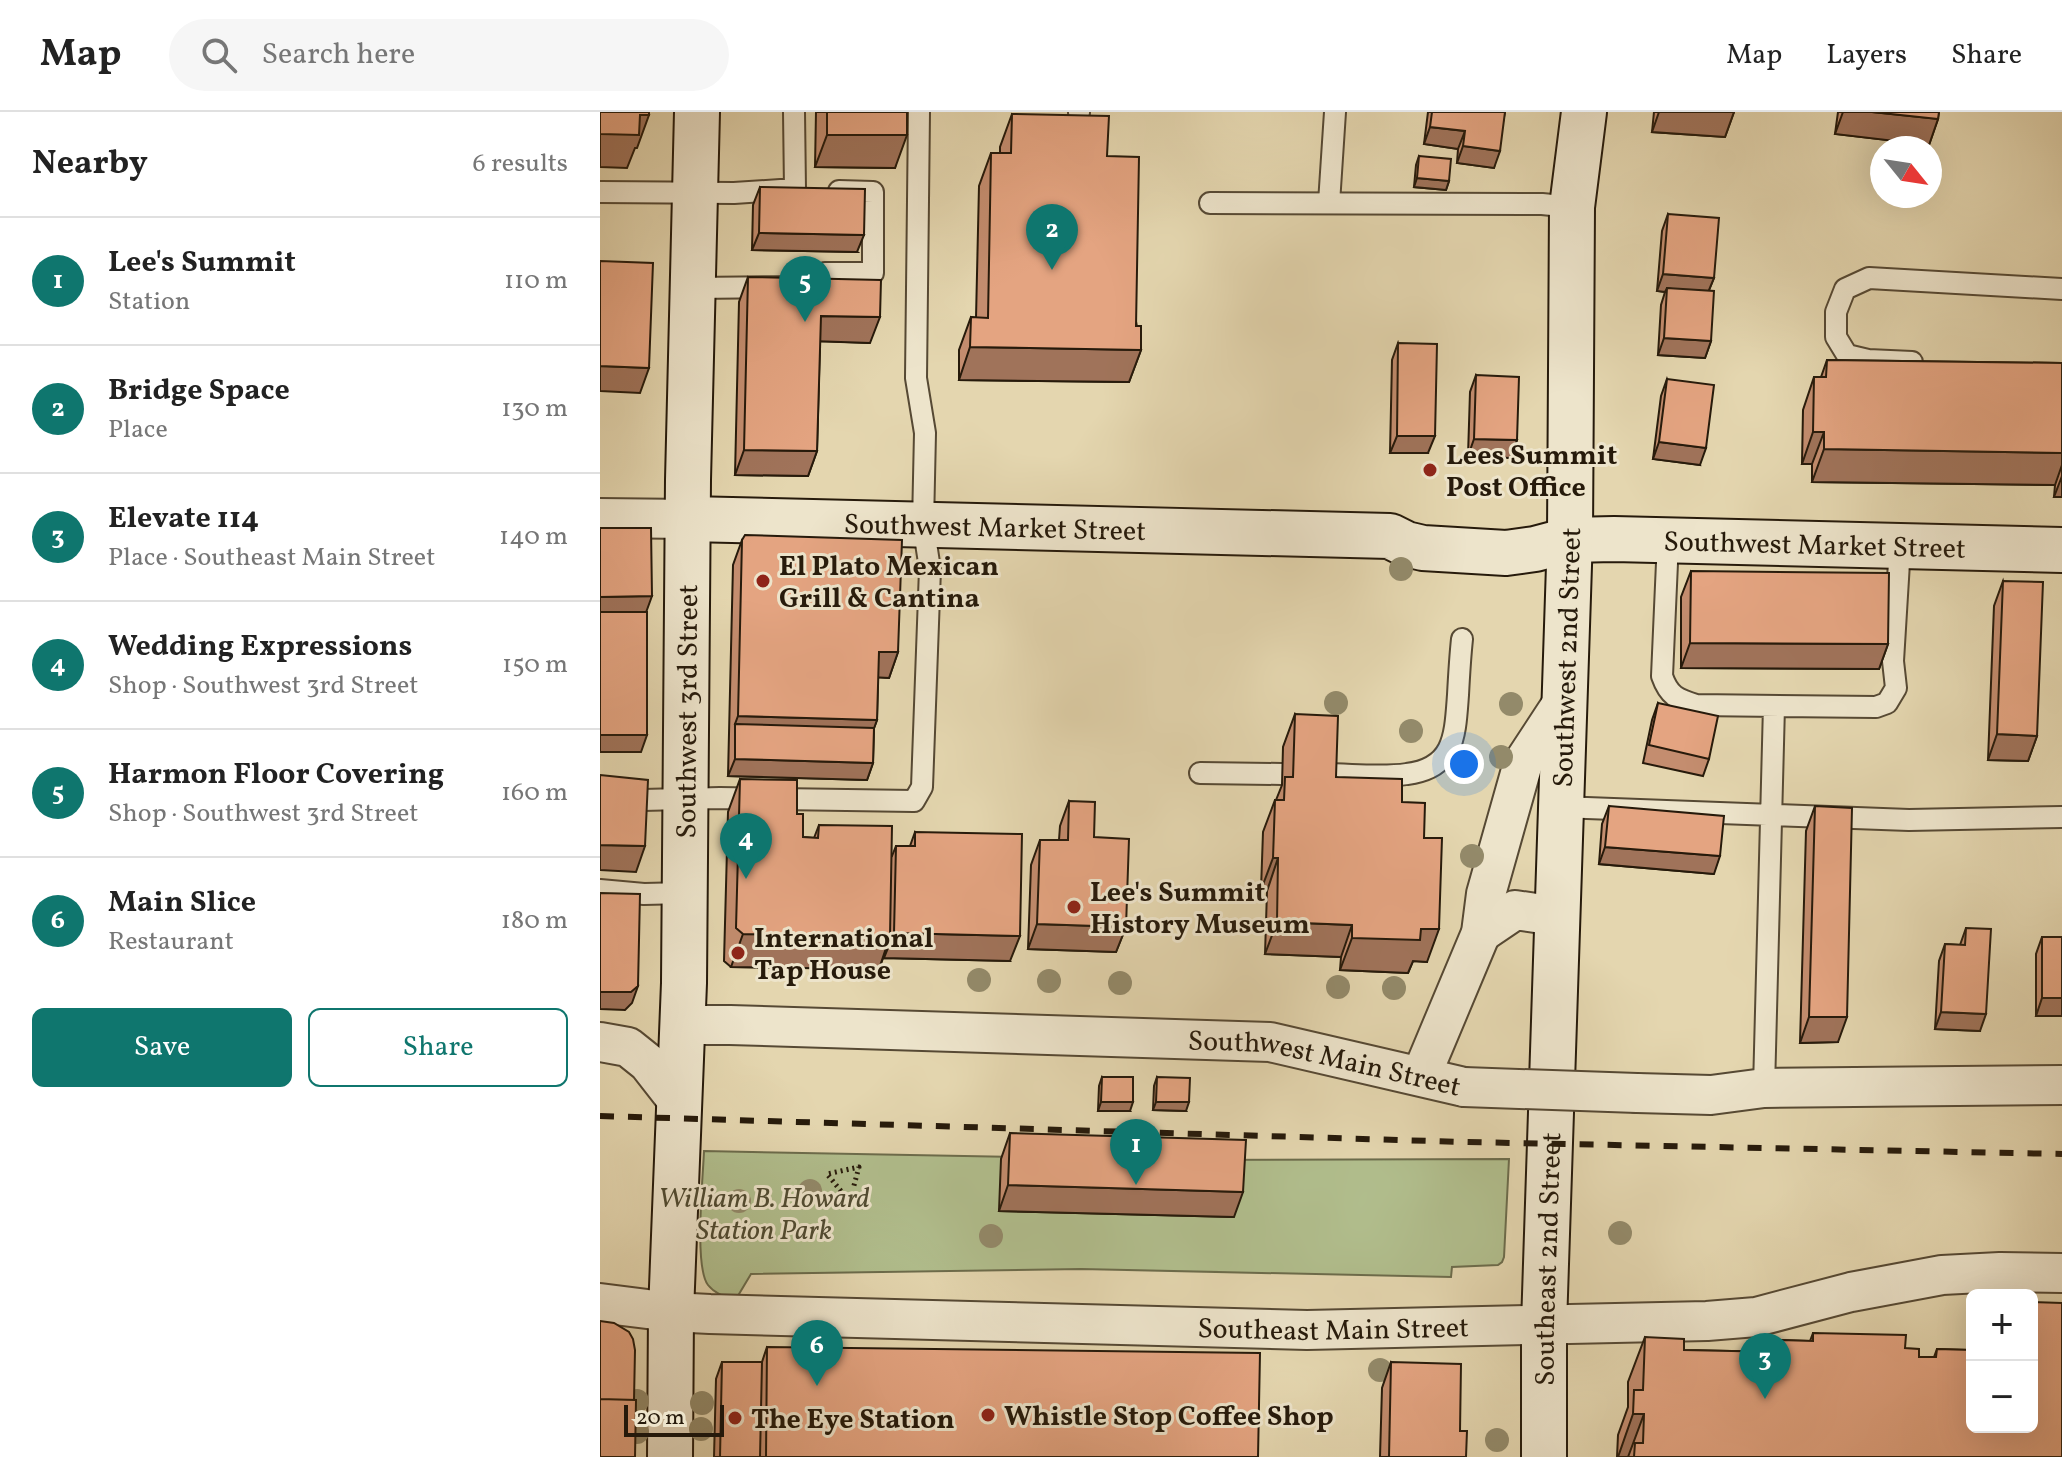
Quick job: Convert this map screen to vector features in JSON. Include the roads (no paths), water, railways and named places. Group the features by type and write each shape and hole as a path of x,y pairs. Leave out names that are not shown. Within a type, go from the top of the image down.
{"street":[{"name":"Southwest 3rd Street","path":"670,1457 671,1312 684,1004 692,288 697,112"},
{"name":"Southwest 2nd Street","path":"1552,1060 1569,540 1572,207 1584,112"},
{"name":"Southwest Market Street","path":"600,518 1390,536 1423,548 1506,553 1569,540 2062,550"},
{"path":"1421,1076 1481,933 1486,894 1523,763 1563,702"},
{"path":"1481,933 1515,910 1556,916"},
{"path":"614,1045 636,1045 684,1004"},
{"name":"Southwest Main Street","path":"684,1004 760,1025 1270,1042 1464,1087 1711,1095 1764,1088 2062,1085"},
{"path":"614,1045 648,1063 680,1104"},
{"name":"Southeast 2nd Street","path":"1544,1457 1544,1325 1552,1060"},
{"name":"Southeast Main Street","path":"600,1303 671,1312 1307,1330 1707,1321 1756,1317 1851,1292 1942,1275 2062,1273"}],"lane":[{"path":"794,112 811,189"},
{"path":"600,792 643,800 914,801 922,787 930,569 923,524 925,433 916,378 919,112"},
{"path":"1329,203 1335,112"},
{"path":"600,192 734,193 811,189 873,192 873,273 825,273 796,287 692,288"},
{"path":"1210,203 1542,204 1572,207"},
{"path":"1927,362 1868,360 1847,355 1836,337 1836,312 1845,289 1869,278 2062,289"},
{"path":"1668,540 1662,676 1666,687 1677,699 1696,705 1876,707 1887,703 1896,688 1893,661 1900,546"},
{"path":"1325,774 1405,775 1432,768 1442,759 1455,732 1462,639"},
{"path":"1764,1088 1774,706"},
{"path":"1200,773 1282,774"},
{"path":"1560,807 1909,820 2062,817"},
{"path":"600,890 644,894 685,893"}],"railway":[{"path":"600,1116 1465,1142 2062,1154"}],"place":[{"name":"Bridge Space","path":"1052,270"},
{"name":"Harmon Floor Covering","path":"805,322"},
{"name":"Lees Summit Post Office","path":"1430,470"},
{"name":"El Plato Mexican Grill & Cantina","path":"763,581"},
{"name":"Wedding Expressions","path":"746,879"},
{"name":"Lee's Summit History Museum","path":"1074,907"},
{"name":"International Tap House","path":"738,953"},
{"name":"Lee's Summit","path":"1136,1185"},
{"name":"Main Slice","path":"817,1386"},
{"name":"Elevate 114","path":"1765,1399"},
{"name":"Whistle Stop Coffee Shop","path":"988,1415"},
{"name":"The Eye Station","path":"735,1418"}],"park label":[{"name":"William B. Howard Station Park","path":"764,1213"}]}
